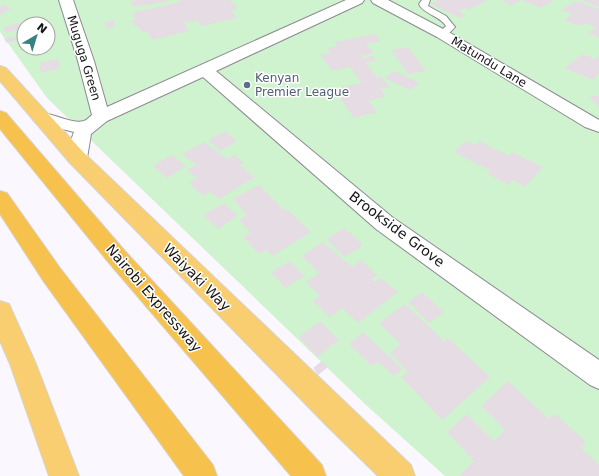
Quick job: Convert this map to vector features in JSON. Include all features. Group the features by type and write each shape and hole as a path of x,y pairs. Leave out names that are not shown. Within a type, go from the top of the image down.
{"highway":[{"name":"Waiyaki Way","path":"0,71 77,158 336,415 400,476"},
{"name":"Nairobi Expressway","path":"0,117 117,257 311,476"},
{"path":"0,198 52,275 202,476"},
{"path":"0,312 23,364 64,476"}],"street":[{"name":"Muguga Green","path":"66,0 86,61 94,122"},
{"path":"42,118 76,127 94,122 204,69 357,0"},
{"name":"Matundu Lane","path":"378,0 442,34 591,123 599,126"},
{"name":"Brookside Grove","path":"204,69 384,222 599,376"},
{"path":"77,158 80,137 94,122"}],"lane":[{"path":"426,0 423,4 424,7 448,21 452,27 442,34"}],"green space":[{"path":"0,0 599,0 599,476 445,476 365,404 47,98 17,56 56,56 56,16 16,16 16,54 0,32"}],"building":[{"path":"183,0 230,0 238,8 231,10 237,18 201,26 197,20 184,23 189,31 152,40 147,31 142,32 137,25 134,26 131,21 136,20 132,13"},
{"path":"438,0 488,0 469,10 465,8 458,11 466,15 460,18 430,4"},
{"path":"501,0 521,0 512,5"},
{"path":"522,0 554,0 540,8"},
{"path":"581,0 599,0 599,7"},
{"path":"131,1 169,1 134,7"},
{"path":"576,1 599,9 599,38 588,33 596,27 585,23 579,26 564,20 572,14 561,10"},
{"path":"4,5 12,8 0,15 0,7"},
{"path":"113,20 116,27 107,29 104,22"},
{"path":"16,24 16,30 6,33 3,27"},
{"path":"375,34 381,41 366,44 374,53 361,56 364,58 373,56 377,60 366,63 377,77 381,76 390,87 380,89 386,96 368,101 377,112 354,118 334,89 362,83 350,67 332,71 320,55 331,53 327,48 337,46 335,42"},
{"path":"16,36 16,41 7,43 4,39"},
{"path":"408,47 426,71 408,74 391,50"},
{"path":"583,54 595,59 599,56 599,74 592,80 564,68"},
{"path":"58,59 60,68 41,73 39,63"},
{"path":"394,71 420,83 410,90 384,78"},
{"path":"599,95 599,107 589,97"},
{"path":"225,131 237,141 221,151 208,140"},
{"path":"466,141 475,145 479,141 509,156 512,152 543,167 525,187 512,180 508,185 488,174 491,171 454,152"},
{"path":"204,142 227,159 234,155 244,163 239,165 255,177 219,199 210,192 203,196 189,183 196,178 187,170 196,165 182,154"},
{"path":"172,155 186,166 167,178 153,166"},
{"path":"259,185 285,211 287,209 311,232 272,256 266,250 259,254 243,237 251,233 239,220 247,215 233,199"},
{"path":"224,203 238,216 218,229 203,215"},
{"path":"345,228 363,245 345,257 326,239"},
{"path":"323,242 352,267 361,260 377,275 372,279 375,282 381,278 398,292 358,323 342,308 330,317 313,301 320,296 306,282 319,273 302,256"},
{"path":"290,261 304,276 285,288 271,272"},
{"path":"422,292 444,312 429,323 408,302"},
{"path":"405,304 444,341 448,338 490,377 442,420 401,377 408,372 390,353 400,344 379,323"},
{"path":"320,321 339,340 317,357 299,337"},
{"path":"363,332 402,369 394,376 378,362 372,366 349,344"},
{"path":"322,361 328,367 318,375 313,368"},
{"path":"508,381 549,419 555,414 586,442 581,448 599,465 599,476 459,476 474,461 447,432 467,414 494,441 505,430 481,406"}],"place":[{"name":"Kenyan Premier League","path":"247,85"}]}
